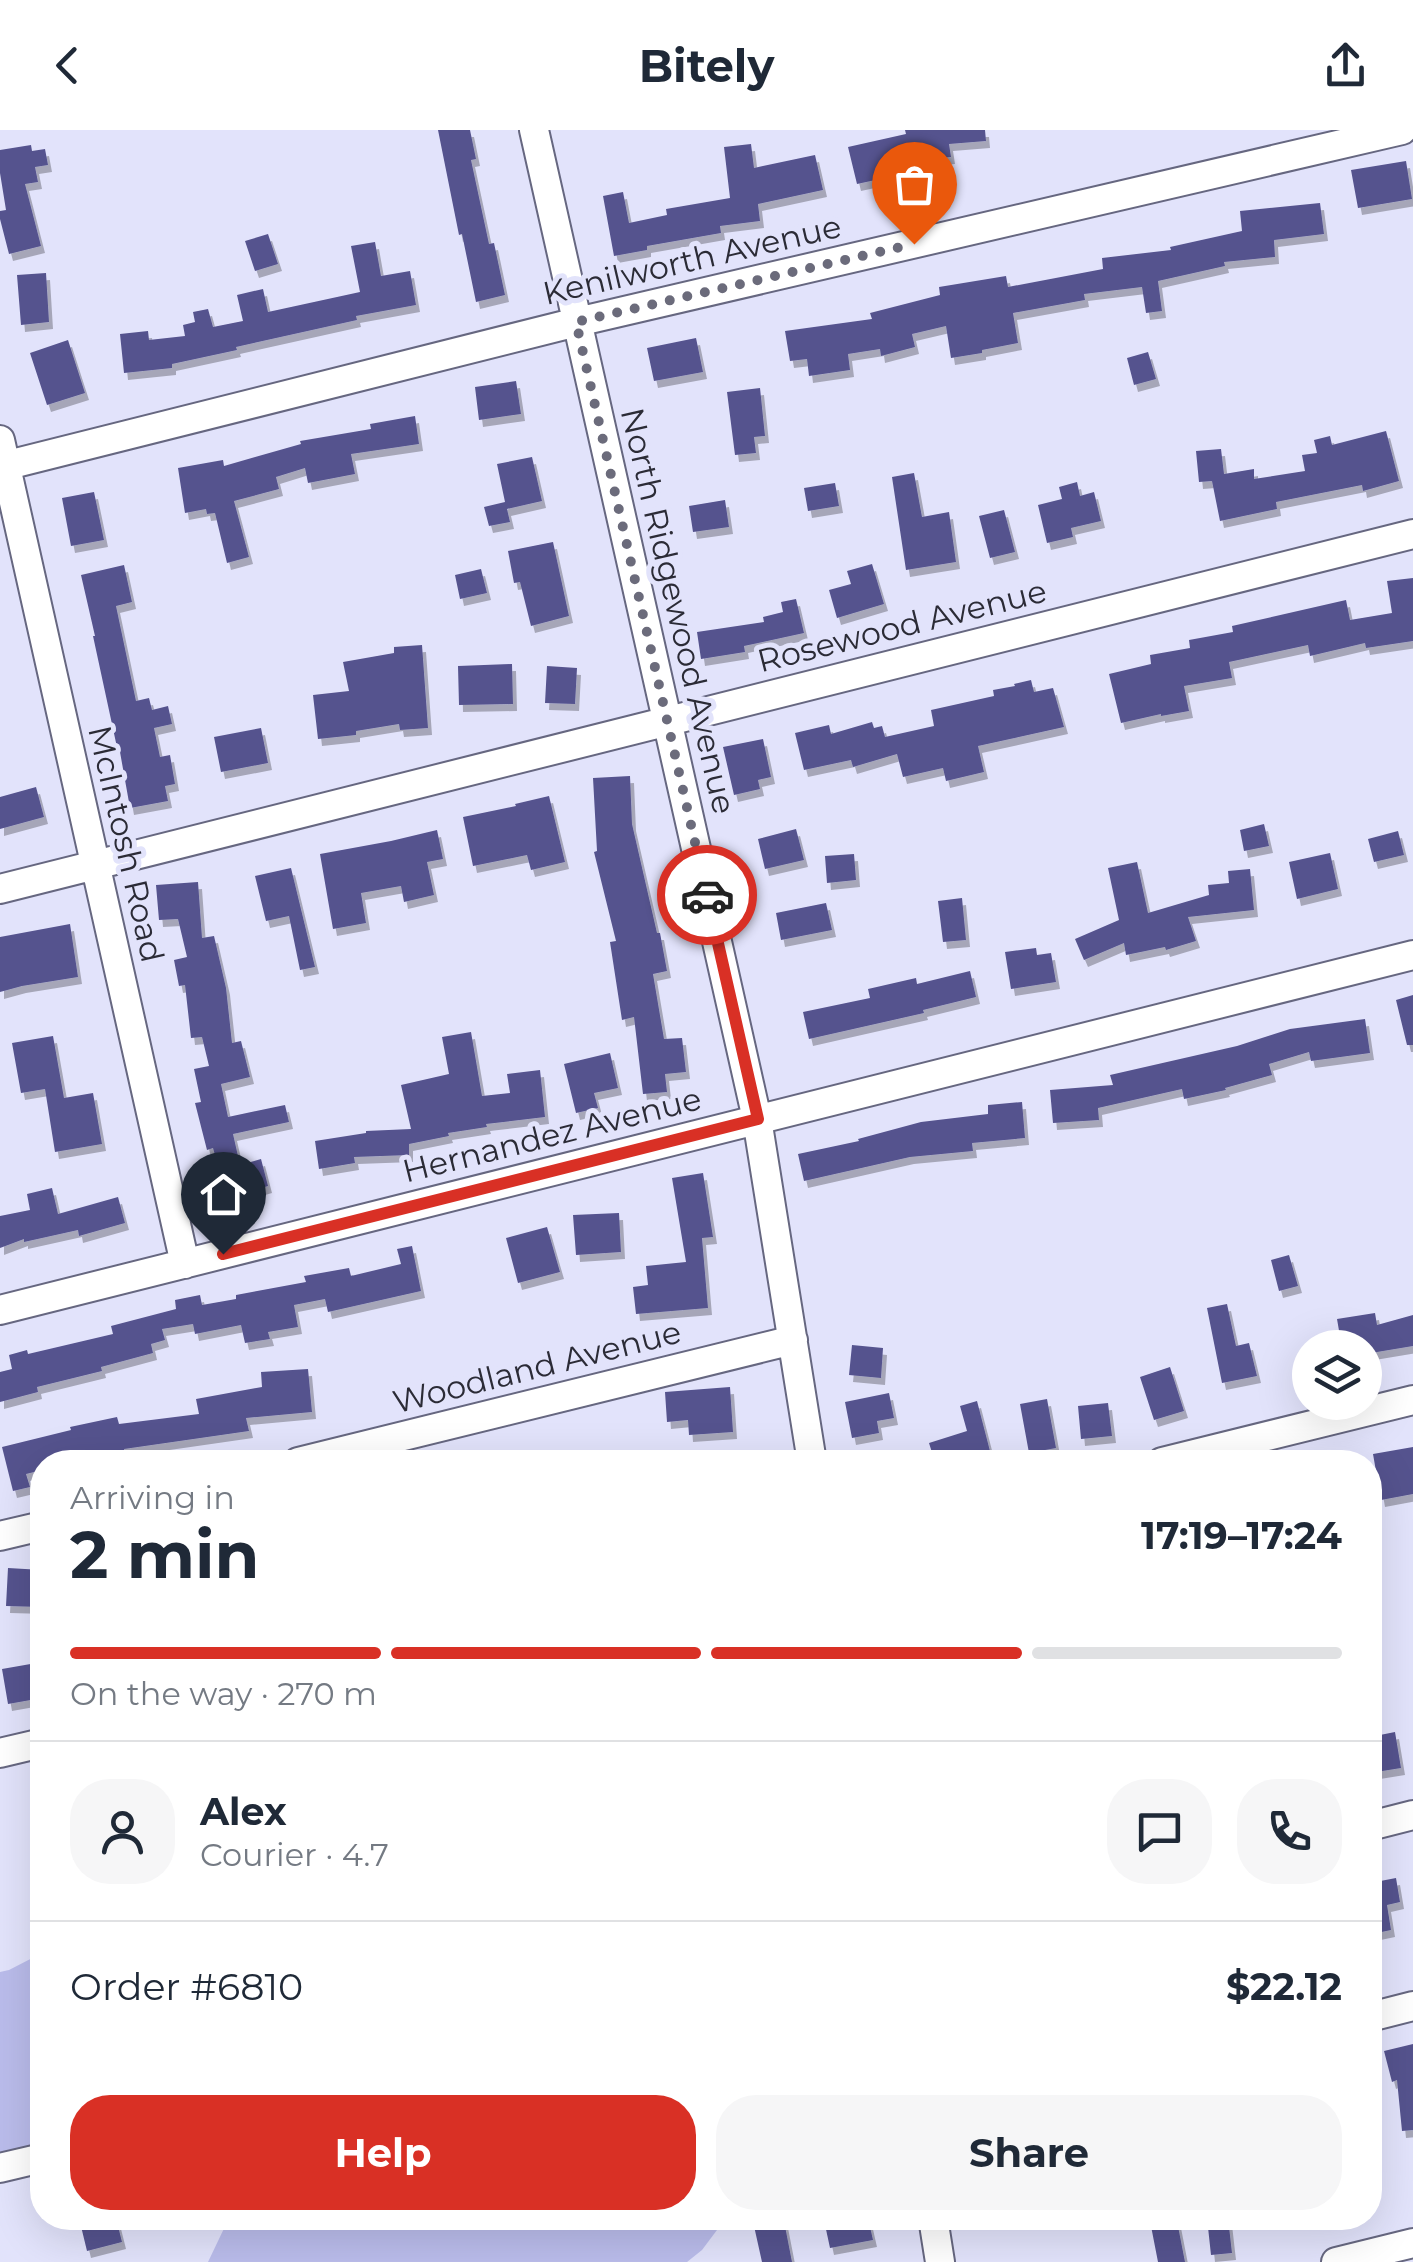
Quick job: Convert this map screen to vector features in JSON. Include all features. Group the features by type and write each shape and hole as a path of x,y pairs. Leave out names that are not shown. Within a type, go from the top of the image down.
{"street":[{"name":"North Ridgewood Avenue","path":"534,130 758,1119 810,1450"},
{"name":"Kenilworth Avenue","path":"2,458 1402,130"},
{"name":"McIntosh Road","path":"2,458 184,1264"},
{"name":"Rosewood Avenue","path":"0,889 1413,534"},
{"name":"Hernandez Avenue","path":"0,1310 1413,955"},
{"name":"Woodland Avenue","path":"347,1450 793,1340"},
{"path":"1211,1450 1413,1400"},
{"path":"0,1536 30,1529"},
{"path":"0,1754 30,1746"},
{"path":"1382,1825 1412,1821"},
{"path":"1382,2014 1413,2006"},
{"path":"0,2168 30,2161"},
{"path":"935,2230 940,2262"},
{"path":"1336,2262 1413,2242"}],"shaded area":[{"path":"30,1959 30,2150 12,2154 0,2152 0,1972"},
{"path":"223,2230 717,2230 687,2262 208,2262"}],"building":[{"path":"438,130 470,130 476,159 471,160 489,244 494,243 505,295 476,302"},
{"path":"905,130 985,130 986,141 949,144 951,157 891,163 894,176 857,184 848,147 906,134"},
{"path":"751,144 754,168 815,155 823,190 758,204 760,221 720,226 721,233 614,256 603,196 623,192 629,223 667,215 666,209 730,198 724,147"},
{"path":"31,145 32,151 45,149 48,165 35,167 38,182 25,184 41,246 9,254 0,219 0,211 6,210 0,150"},
{"path":"1406,161 1412,199 1358,208 1351,170"},
{"path":"1320,203 1324,234 1274,240 1275,257 1224,262 1225,266 1158,281 1162,311 1146,313 1142,287 1084,294 1085,300 1013,313 1018,343 982,353 951,358 946,326 912,334 915,347 881,356 880,349 848,354 850,370 809,376 807,359 790,361 785,331 872,319 870,313 940,295 939,287 1006,276 1008,287 1103,269 1102,258 1171,250 1170,247 1242,231 1240,211"},
{"path":"268,234 278,264 255,271 245,241"},
{"path":"375,242 381,276 410,271 416,305 356,316 357,320 236,347 237,350 172,364 172,368 124,373 120,334 148,331 149,340 185,336 183,325 195,322 193,312 208,309 213,327 243,321 237,295 263,289 268,312 360,292 351,246"},
{"path":"46,273 49,322 21,325 17,275"},
{"path":"696,338 703,372 654,381 647,348"},
{"path":"68,340 85,393 47,405 30,353"},
{"path":"1148,352 1156,379 1134,385 1127,358"},
{"path":"516,381 521,414 479,420 475,387"},
{"path":"760,388 765,436 754,437 756,453 735,455 727,392"},
{"path":"415,416 419,444 351,454 355,474 308,483 305,468 276,477 279,489 234,501 249,557 227,563 215,513 207,514 206,509 185,513 178,468 223,460 224,466 301,444 300,441 371,429 370,424"},
{"path":"1386,431 1399,481 1363,491 1362,485 1276,502 1277,509 1220,521 1212,481 1199,482 1196,451 1221,449 1224,474 1254,469 1254,479 1305,471 1302,455 1317,453 1314,440 1330,436 1332,445"},
{"path":"532,457 542,501 507,509 510,522 489,526 484,507 505,502 497,464"},
{"path":"914,473 922,517 949,512 956,562 906,570 892,477"},
{"path":"1077,482 1080,496 1094,492 1101,521 1071,528 1073,537 1047,543 1038,505 1062,499 1059,487"},
{"path":"835,483 839,506 808,511 804,488"},
{"path":"94,492 104,540 71,546 62,498"},
{"path":"725,500 729,527 693,532 689,506"},
{"path":"1004,510 1015,552 990,558 979,516"},
{"path":"553,542 569,616 531,626 520,582 514,583 508,551"},
{"path":"872,564 884,604 837,618 829,590 851,584 847,571"},
{"path":"124,565 132,602 116,606 136,701 149,698 152,710 168,706 172,724 154,728 160,757 170,755 175,784 165,786 168,801 130,808 81,575"},
{"path":"481,569 487,593 460,599 455,575"},
{"path":"1413,578 1413,641 1366,648 1365,643 1310,656 1308,645 1229,662 1232,678 1184,686 1189,711 1121,723 1109,674 1151,664 1150,655 1190,648 1189,640 1233,632 1232,626 1346,600 1350,620 1392,613 1387,581"},
{"path":"796,599 804,633 744,646 745,652 701,659 697,632 764,622 763,617 783,612 781,602"},
{"path":"422,645 428,728 400,730 399,724 318,739 313,695 349,691 343,662 394,653 394,647"},
{"path":"512,664 513,704 459,705 458,666"},
{"path":"547,666 577,668 575,704 545,703"},
{"path":"1031,680 1034,692 1053,688 1064,727 978,746 984,772 946,781 943,768 903,777 897,754 853,767 851,760 804,770 795,733 829,725 831,734 872,722 874,728 882,726 885,737 934,726 931,710 994,696 993,690"},
{"path":"261,728 268,763 221,772 214,737"},
{"path":"763,739 771,777 758,780 760,789 734,795 723,747"},
{"path":"630,776 632,824 667,971 653,974 664,1039 682,1038 686,1072 665,1074 667,1092 643,1094 634,1017 622,1020 610,942 616,941 594,852 597,851 593,778"},
{"path":"36,787 44,817 0,829 0,797"},
{"path":"549,796 565,862 531,870 527,855 473,866 463,817"},
{"path":"1264,824 1269,846 1244,851 1240,830"},
{"path":"796,829 804,860 765,869 758,839"},
{"path":"437,830 443,859 427,862 434,895 404,902 401,886 361,893 366,923 333,929 320,854"},
{"path":"1398,831 1404,855 1374,862 1368,839"},
{"path":"1330,853 1338,889 1297,899 1289,862"},
{"path":"854,854 856,880 827,883 825,856"},
{"path":"1137,862 1148,913 1209,895 1208,885 1229,883 1228,871 1250,869 1254,910 1188,917 1196,941 1166,950 1165,947 1126,955 1124,943 1084,960 1075,939 1119,920 1108,868"},
{"path":"291,868 315,967 300,970 289,916 266,921 255,876"},
{"path":"198,882 202,938 214,936 226,988 232,1043 241,1041 250,1077 221,1084 228,1117 285,1105 289,1122 233,1134 240,1165 261,1159 268,1186 227,1198 213,1148 207,1150 195,1103 201,1102 194,1069 209,1066 202,1037 191,1038 185,985 179,986 174,960 187,957 178,919 159,920 156,885"},
{"path":"962,898 966,940 943,942 938,901"},
{"path":"826,903 832,930 781,940 776,913"},
{"path":"70,924 78,977 0,992 0,937"},
{"path":"1036,948 1037,955 1051,953 1056,982 1011,989 1005,952"},
{"path":"970,971 976,997 809,1039 803,1012 870,998 868,989 916,978 917,984"},
{"path":"1413,995 1413,1045 1407,1045 1396,1000"},
{"path":"1365,1019 1370,1053 1311,1061 1309,1052 1269,1064 1272,1075 1226,1090 1184,1099 1182,1089 1098,1108 1099,1120 1053,1123 1050,1090 1113,1085 1110,1075 1237,1046 1290,1029"},
{"path":"471,1032 482,1096 510,1093 507,1074 540,1070 545,1117 448,1133 449,1136 409,1144 409,1155 354,1157 355,1163 319,1169 315,1141 366,1131 411,1129 401,1085 449,1074 442,1037"},
{"path":"53,1036 64,1098 93,1093 102,1144 55,1152 45,1089 21,1093 12,1043"},
{"path":"610,1053 618,1088 594,1093 598,1108 576,1113 564,1064"},
{"path":"1022,1102 1025,1138 972,1143 973,1151 910,1157 804,1181 798,1154 921,1122 988,1114 988,1105"},
{"path":"703,1173 713,1237 702,1238 708,1308 636,1314 633,1287 648,1285 646,1266 686,1262 672,1178"},
{"path":"52,1188 58,1214 118,1197 125,1223 79,1236 78,1230 24,1239 0,1248 0,1216 30,1210 27,1194"},
{"path":"619,1213 621,1252 576,1255 573,1215"},
{"path":"547,1227 560,1272 518,1283 506,1238"},
{"path":"412,1246 421,1291 328,1312 325,1299 294,1305 298,1327 268,1332 270,1339 245,1343 241,1325 195,1334 193,1324 162,1329 165,1340 151,1344 153,1353 37,1387 38,1392 0,1402 0,1372 12,1369 9,1355 113,1334 111,1326 176,1309 175,1300 200,1295 202,1305 306,1282 304,1276 349,1268 351,1276 401,1264 397,1249"},
{"path":"1289,1255 1298,1286 1279,1291 1271,1260"},
{"path":"1227,1304 1236,1346 1249,1343 1257,1376 1222,1383 1207,1308"},
{"path":"1375,1313 1377,1325 1413,1315 1413,1346 1382,1351 1382,1330 1339,1330 1337,1319"},
{"path":"852,1345 883,1348 881,1378 849,1375"},
{"path":"1170,1367 1184,1411 1154,1420 1140,1377"},
{"path":"308,1369 312,1412 246,1418 249,1431 124,1450 30,1450 30,1473 26,1474 30,1487 13,1491 2,1447 117,1417 119,1424 199,1414 196,1399 262,1387 261,1372"},
{"path":"730,1387 733,1432 689,1435 688,1420 667,1422 665,1392"},
{"path":"889,1393 894,1418 877,1421 879,1433 852,1438 845,1402"},
{"path":"1047,1399 1056,1448 1028,1450 1020,1404"},
{"path":"977,1401 990,1450 931,1450 929,1443 967,1431 960,1406"},
{"path":"1108,1403 1112,1436 1081,1439 1078,1406"},
{"path":"1413,1447 1413,1494 1382,1500 1382,1452"},
{"path":"8,1568 30,1569 30,1607 6,1606"},
{"path":"30,1664 30,1700 8,1704 2,1669"},
{"path":"1395,1732 1401,1768 1382,1771 1382,1735"},
{"path":"1396,1878 1400,1902 1387,1905 1391,1930 1382,1932 1382,1881"},
{"path":"1413,2044 1413,2130 1402,2131 1397,2080 1392,2082 1384,2051"},
{"path":"82,2230 119,2230 122,2242 87,2251"},
{"path":"755,2230 786,2230 792,2262 762,2262"},
{"path":"826,2230 871,2230 873,2240 830,2248"},
{"path":"1152,2230 1179,2230 1185,2262 1158,2262"},
{"path":"1208,2230 1229,2230 1232,2253 1211,2255"}],"way so far":[{"path":"707,895 576,322 914,244"}],"route":[{"path":"223,1254 758,1119 707,895"}]}
